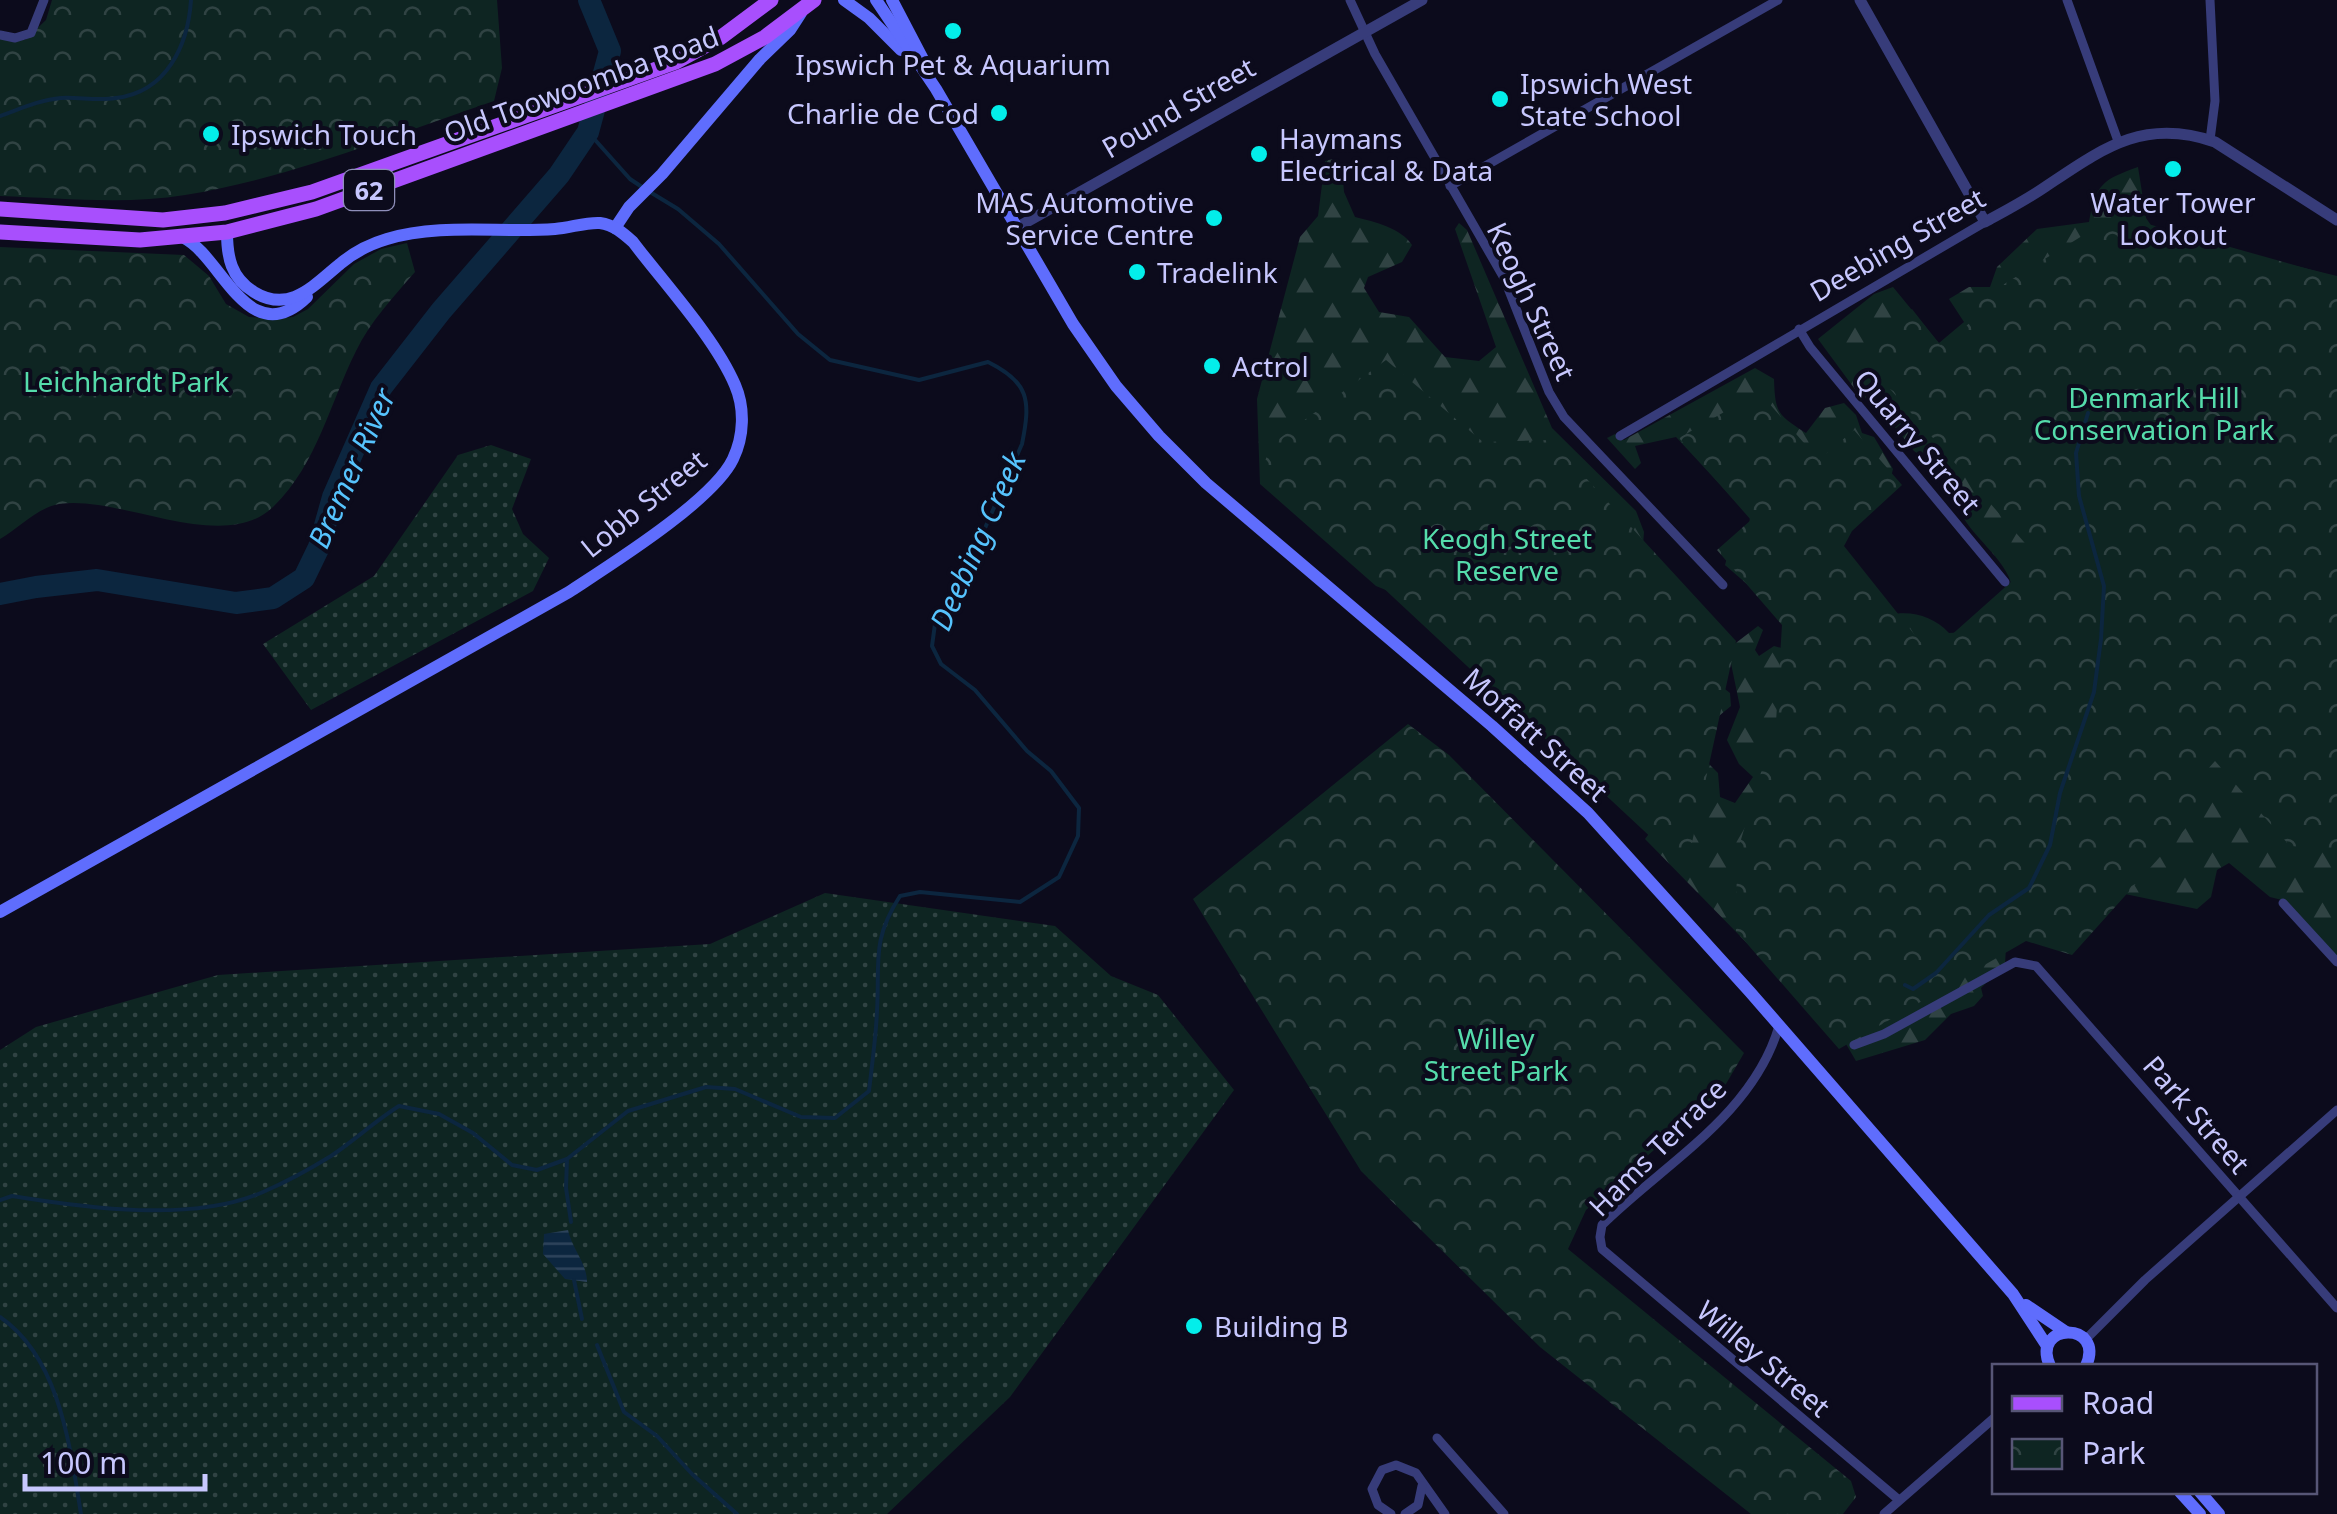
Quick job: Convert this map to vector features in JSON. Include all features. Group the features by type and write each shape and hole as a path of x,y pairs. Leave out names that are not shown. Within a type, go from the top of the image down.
{"main road":[{"name":"Old Toowoomba Road","path":"679,70 771,0"},
{"path":"844,0 880,28 936,89"},
{"path":"876,0 936,89"},
{"path":"892,0 936,89"},
{"name":"Old Toowoomba Road","path":"0,209 162,220 225,213 312,192 474,143 752,45 810,3"},
{"path":"184,238 200,249 234,295 257,309 275,313 288,311 351,256 386,238 410,233 554,229 594,223 615,228 629,207 810,3"},
{"name":"Moffatt Street","path":"936,89 1074,324 1116,386 1159,436 1206,483 1542,769 1622,848 2013,1294 2047,1346"},
{"name":"Old Toowoomba Road","path":"0,232 140,240 227,232 316,209 474,143"},
{"path":"225,213 231,266 240,281 255,293 288,299 306,294 319,284"},
{"name":"Lobb Street","path":"0,912 568,592 634,548 718,481 733,460 740,437 742,411 735,384 710,344 632,242 615,228"},
{"name":"Moffatt Street","path":"2013,1294 2039,1316 2086,1340"},
{"path":"2049,1364 2047,1346 2055,1336 2066,1332"},
{"path":"2086,1340 2090,1364"},
{"path":"2182,1494 2200,1514"},
{"path":"2202,1494 2219,1514"}],"street":[{"path":"0,34 15,38 30,32 38,22 44,0"},
{"name":"Keogh Street","path":"1350,0 1375,54 1504,278 1549,392 1564,417 1723,585"},
{"name":"Pound Street","path":"1016,228 1422,0"},
{"path":"1450,186 1778,0"},
{"path":"1860,0 1985,222"},
{"path":"2067,0 2118,141"},
{"path":"2210,0 2215,100 2210,140 2335,214"},
{"name":"Deebing Street","path":"1620,436 2118,141 2150,133 2210,140"},
{"name":"Quarry Street","path":"1799,329 2005,582"},
{"path":"2283,903 2337,962"},
{"name":"Park Street","path":"1854,1045 1884,1034 2015,962 2036,966 2337,1308"},
{"name":"Hams Terrace","path":"1602,1249 1602,1225 1740,1100 1772,1050 1778,1026"},
{"path":"2086,1340 2145,1280 2337,1110"},
{"name":"Willey Street","path":"1602,1249 1899,1500"},
{"path":"1884,1514 1992,1420"},
{"path":"1437,1438 1504,1514"},
{"path":"1391,1514 1378,1506 1373,1495 1374,1482 1388,1466 1404,1466 1416,1472 1445,1514"},
{"path":"1405,1514 1418,1505 1422,1484"}],"green space":[{"path":"52,0 497,0 502,68 494,101 264,178 185,195 139,200 0,196 0,37 25,40 46,20"},
{"name":"Denmark Hill Conservation Park","path":"1333,159 1342,168 1344,192 1355,217 1394,230 1412,245 1402,262 1368,277 1364,288 1379,312 1409,317 1445,357 1479,361 1496,347 1455,229 1459,223 1467,230 1552,428 1636,511 1644,532 1643,545 1700,670 1730,693 1731,706 1708,725 1678,733 1718,773 1720,797 1735,803 1753,777 1739,764 1727,740 1740,707 1728,649 1758,626 1763,630 1755,650 1759,656 1774,646 1785,649 1843,723 1771,605 1725,565 1730,547 1748,533 1750,517 1676,437 1635,446 1641,463 1635,469 1607,438 1615,434 1624,440 1755,368 1774,379 1780,412 1806,433 1825,408 1844,403 1856,415 1862,433 1874,437 1893,469 1890,481 1836,541 1889,615 1913,614 1936,622 1949,633 1966,632 2012,587 2008,575 1963,516 1957,492 1940,470 1914,451 1881,410 1857,392 1818,339 1874,294 1893,287 1939,343 1964,322 1949,299 1969,287 1990,287 1997,267 2037,229 2089,222 2103,185 2138,167 2146,218 2161,240 2255,256 2337,276 2337,957 2286,901 2270,897 2229,863 2217,870 2211,897 2197,909 2125,894 2048,922 2006,947 2005,964 1981,988 1983,996 1974,1006 1951,1014 1925,1040 1856,1061 1846,1044 1645,839 1665,813 1428,607 1376,586 1260,484 1257,399 1300,237 1318,216 1325,161"},
{"name":"Denmark Hill Conservation Park","path":"2116,215 2337,277 2337,849 2290,846 2215,761 2199,779 2193,820 2072,955 2026,941 1839,1049 1736,931 1737,853 1776,722 1782,625 1717,550 1751,520 1679,438 1759,392 1819,460 1854,430 1902,485 1852,531 1844,546 1930,654 2038,558 1856,350 1912,309 1940,345 1974,320 1967,307"},
{"name":"Leichhardt Park","path":"407,243 415,272 362,340 312,452 274,506 253,520 200,525 111,507 59,504 36,514 0,539 0,247 184,255 209,276 226,304 249,317 276,319 293,317 308,309 354,264 381,249"},
{"name":"Keogh Street Reserve","path":"1386,360 1483,442 1551,440 1736,641 1686,870 1260,473 1272,444"},
{"path":"491,445 531,459 512,509 523,534 549,558 533,591 311,710 263,644 374,576 458,455"},
{"name":"Willey Street Park","path":"1408,724 1449,755 1744,1053 1723,1089 1586,1210 1568,1249 1851,1481 1856,1497 1843,1514 1751,1514 1540,1347 1361,1171 1193,899"},
{"path":"825,893 1055,926 1111,976 1158,995 1234,1090 1010,1397 887,1514 0,1514 0,1050 36,1027 218,975 710,944"}],"water":[{"path":"568,1230 587,1282 565,1279 543,1254 544,1234"}],"waterway":[{"path":"0,116 53,99 116,98 149,86 172,64 185,33 191,0"},
{"name":"Bremer River","path":"0,594 97,580 236,603 273,598 304,578 319,547 333,497 381,388 441,311 559,175 588,132 610,51 589,0"},
{"name":"Deebing Creek","path":"588,132 642,187"},
{"name":"Deebing Creek","path":"0,1200 12,1196 139,1210 235,1202 315,1166 399,1106 439,1114 473,1133 512,1165 537,1170 567,1159 628,1111 706,1087 735,1089 801,1117 835,1118 869,1091 881,939 900,896 920,892 1020,902 1059,877 1078,836 1079,808 1051,771 1027,751 975,690 941,664 932,646 935,624 952,603 1022,444 1026,404 1019,385 988,362 919,380 830,360 798,334 719,244 678,209 650,192"},
{"path":"1905,985 1913,989 1936,973 1989,915 2029,888 2050,845 2060,793 2094,692 2101,639 2104,586 2079,496 2076,453 2088,413"},
{"path":"567,1159 571,1222"},
{"path":"574,1280 582,1319"},
{"name":"Deebing Creek","path":"0,1317 20,1334 49,1380 66,1433 81,1514"},
{"path":"597,1345 624,1412 657,1436 737,1514"}],"place":[{"name":"Ipswich Pet & Aquarium","path":"953,31"},
{"name":"Ipswich West State School","path":"1500,99"},
{"name":"Charlie de Cod","path":"999,113"},
{"name":"Ipswich Touch","path":"211,134"},
{"name":"Haymans Electrical & Data","path":"1259,154"},
{"name":"Water Tower Lookout","path":"2173,169"},
{"name":"MAS Automotive Service Centre","path":"1214,218"},
{"name":"Tradelink","path":"1137,272"},
{"name":"Actrol","path":"1212,366"},
{"name":"Building B","path":"1194,1326"}]}
